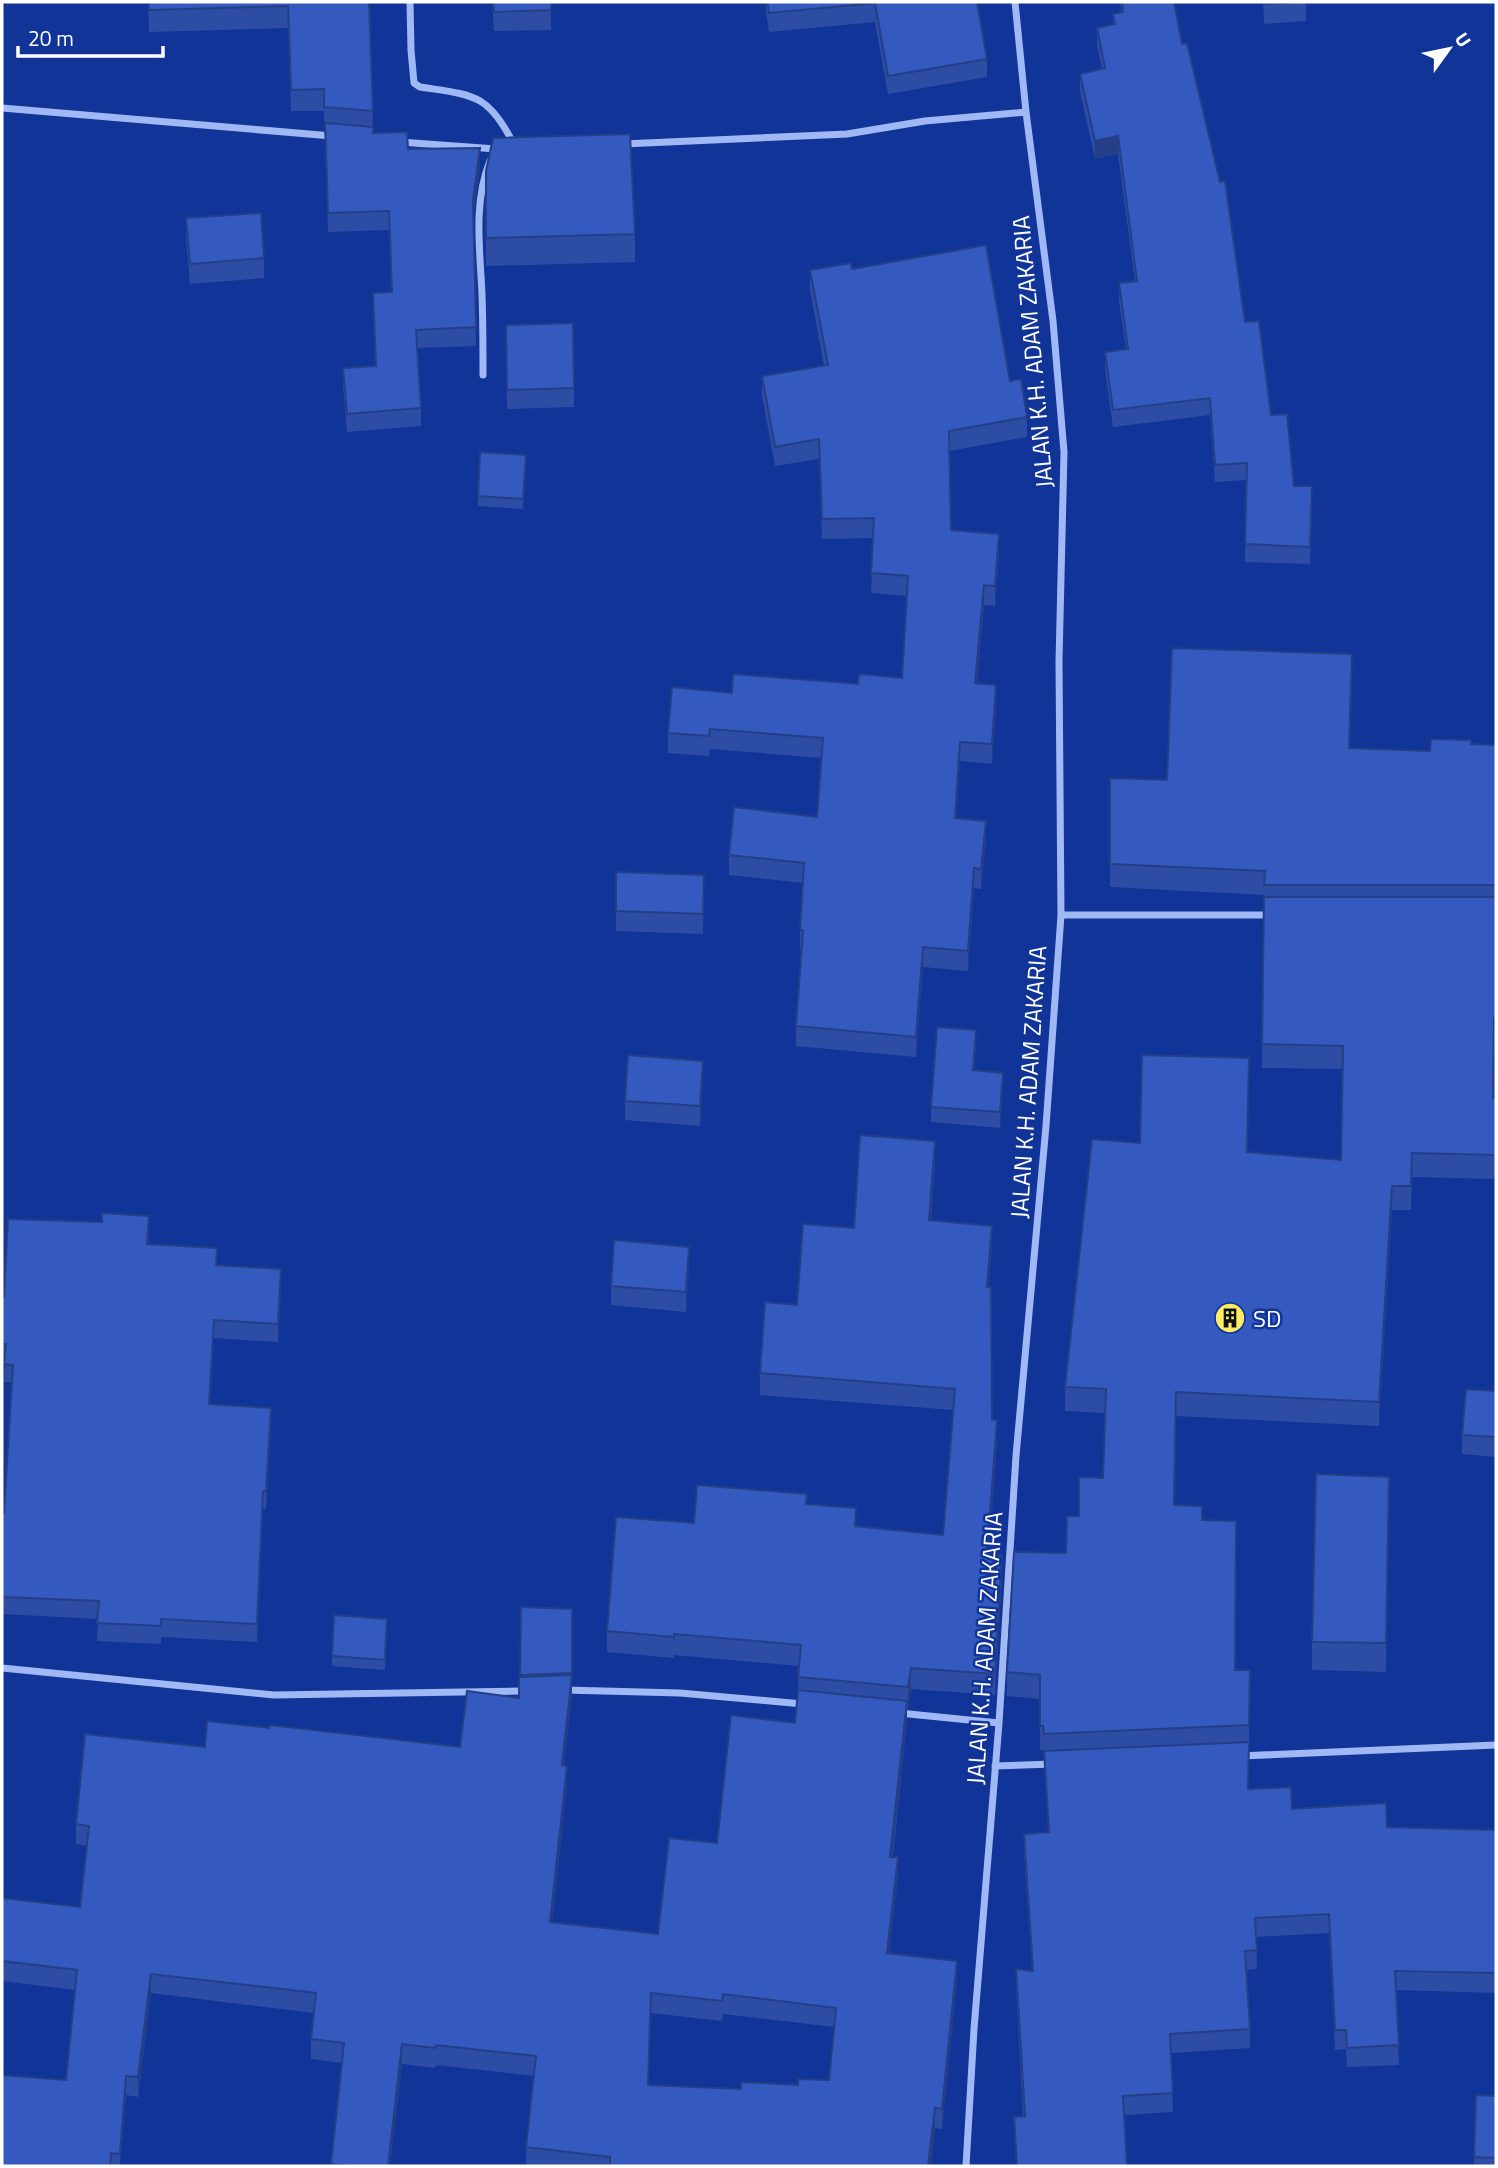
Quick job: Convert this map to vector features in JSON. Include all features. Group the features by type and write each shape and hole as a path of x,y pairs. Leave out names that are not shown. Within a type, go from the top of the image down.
{"street":[{"path":"410,2 414,83 420,87 474,96 492,108 503,122 513,143"},
{"name":"JALAN K.H. ADAM ZAKARIA","path":"966,2166 1016,1456 1046,1126 1060,915 1059,661 1065,452 1053,321 1015,2"},
{"path":"2,108 336,137"},
{"path":"620,144 847,134 925,121 1026,112"},
{"path":"389,141 496,149 513,143 527,143"},
{"path":"483,375 479,250 481,199 484,175 496,149"},
{"path":"1060,915 1278,915"},
{"path":"2,1668 274,1695 538,1690"},
{"path":"550,1690 680,1693 819,1706"},
{"path":"888,1712 999,1723"},
{"path":"1231,1756 1496,1745"},
{"path":"995,1766 1064,1763"}],"building":[{"path":"149,2 369,2 373,111 324,107 324,89 291,90 288,6 149,10"},
{"path":"493,2 551,2 551,10 494,12"},
{"path":"767,2 977,2 987,59 888,76 875,3 769,13"},
{"path":"1122,2 1174,2 1182,44 1187,43 1220,182 1225,181 1245,322 1259,321 1271,415 1287,414 1294,486 1312,486 1310,547 1245,544 1247,463 1215,465 1210,398 1113,410 1105,352 1128,349 1119,283 1137,281 1118,136 1095,141 1080,74 1105,68 1097,28 1115,24 1113,14 1123,12"},
{"path":"1264,2 1301,2 1264,4"},
{"path":"325,123 373,127 373,133 407,132 408,149 480,148 473,201 476,327 416,330 421,408 347,414 343,368 376,366 373,293 392,292 389,211 328,213"},
{"path":"630,134 635,234 486,238 486,171 493,138"},
{"path":"261,213 264,258 190,264 186,218"},
{"path":"986,245 1010,381 1021,379 1027,417 949,431 951,530 999,534 995,586 984,585 975,683 996,685 992,744 960,742 955,818 986,821 981,869 974,868 968,951 923,947 916,1037 796,1026 803,930 800,930 804,863 729,855 734,807 817,817 823,738 710,729 709,736 668,733 672,687 732,693 733,674 858,684 859,674 902,678 908,576 871,573 874,518 822,519 819,439 775,447 762,376 828,365 810,270 851,263 852,269"},
{"path":"573,323 574,388 507,390 506,325"},
{"path":"480,452 526,455 523,499 478,496"},
{"path":"1172,648 1352,654 1349,748 1430,751 1431,739 1471,740 1471,744 1496,745 1496,885 1264,885 1265,871 1110,864 1110,778 1167,780"},
{"path":"616,872 704,875 703,914 616,911"},
{"path":"1264,897 1496,897 1493,1098 1496,1098 1496,1155 1412,1153 1411,1186 1392,1186 1379,1402 1176,1392 1174,1505 1202,1506 1202,1520 1236,1521 1235,1670 1250,1670 1249,1725 1044,1734 1043,1726 1040,1726 1040,1675 1007,1672 1014,1552 1066,1553 1067,1516 1079,1516 1079,1477 1103,1478 1106,1389 1065,1387 1092,1139 1140,1143 1142,1055 1249,1058 1247,1152 1341,1160 1343,1046 1262,1044"},
{"path":"937,1027 976,1030 973,1070 1003,1073 1000,1112 931,1107"},
{"path":"628,1055 703,1061 700,1106 625,1101"},
{"path":"860,1135 935,1141 929,1220 992,1226 987,1287 991,1287 992,1420 997,1420 987,1554 1002,1555 995,1674 911,1668 908,1687 798,1677 801,1645 607,1631 616,1517 694,1523 697,1485 807,1494 806,1504 856,1508 855,1526 943,1535 955,1389 760,1373 765,1302 797,1305 803,1224 854,1228"},
{"path":"102,1213 149,1216 147,1244 217,1248 216,1265 281,1269 278,1324 214,1320 209,1404 271,1408 266,1491 263,1491 257,1624 161,1619 161,1626 97,1623 99,1601 2,1597 2,1513 13,1365 4,1364 6,1344 2,1344 2,1297 8,1219 102,1222"},
{"path":"614,1240 689,1247 686,1292 611,1286"},
{"path":"1466,1389 1496,1391 1496,1437 1462,1435"},
{"path":"1316,1474 1389,1477 1386,1643 1312,1642"},
{"path":"521,1607 572,1609 572,1673 520,1675"},
{"path":"334,1615 387,1619 385,1660 332,1656"},
{"path":"572,1675 562,1765 567,1766 550,1922 658,1934 669,1838 717,1843 731,1715 795,1723 798,1690 907,1701 890,1857 898,1857 887,1953 957,1961 942,2109 935,2108 928,2166 610,2166 610,2157 526,2147 536,2056 402,2044 388,2166 331,2164 344,2043 311,2039 316,1993 151,1974 138,2077 126,2076 120,2154 111,2153 110,2166 2,2166 2,2075 66,2080 77,1970 2,1961 2,1898 80,1907 89,1826 76,1824 85,1734 205,1747 207,1721 269,1728 270,1725 460,1747 467,1691 519,1698 519,1677","holes":["651,1993 722,2001 723,1994 836,2008 829,2080 798,2079 798,2085 741,2082 741,2089 648,2085"]},
{"path":"1249,1742 1248,1789 1291,1787 1292,1809 1386,1803 1387,1827 1496,1830 1496,1973 1395,1971 1399,2045 1347,2048 1346,2030 1335,2030 1329,1914 1255,1918 1257,1950 1245,1951 1250,2029 1170,2034 1173,2093 1123,2096 1127,2166 1017,2166 1014,2117 1025,2116 1016,1969 1033,1971 1024,1834 1049,1832 1044,1751"},
{"path":"1476,2095 1496,2096 1496,2158 1474,2157"}],"place":[{"name":"SD","path":"1230,1318"}]}
